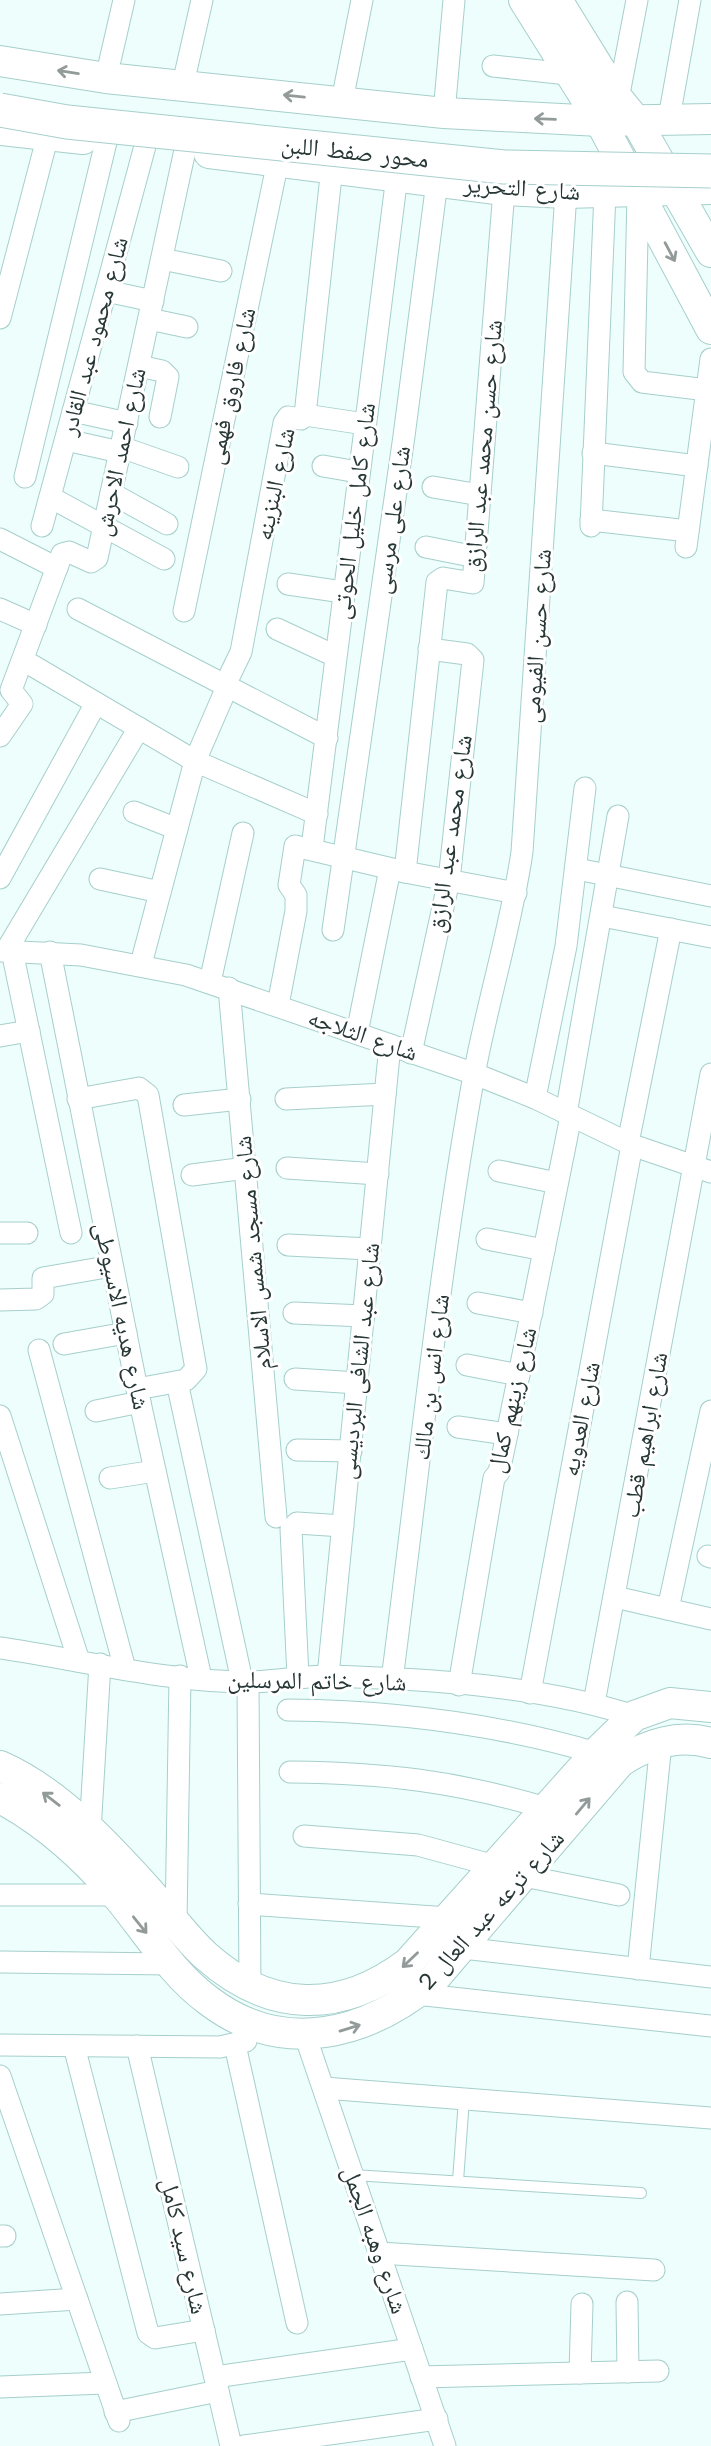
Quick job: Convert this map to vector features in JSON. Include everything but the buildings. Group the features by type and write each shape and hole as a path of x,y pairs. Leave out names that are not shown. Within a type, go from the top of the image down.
{"main road":[{"name":"محور صفط اللبن","path":"0,99 69,111 331,141 505,154 711,158"},
{"name":"محور صفط اللبن","path":"0,110 95,125 504,167 711,171"}],"street":[{"path":"106,78 124,0"},
{"path":"183,84 202,0"},
{"path":"342,101 362,0"},
{"path":"444,113 454,0"},
{"path":"524,0 568,74 618,113"},
{"path":"637,0 618,113 638,192 711,329"},
{"path":"669,118 690,0"},
{"path":"566,7 618,113 674,188 711,251"},
{"path":"0,61 106,78 444,113 618,113 711,119"},
{"path":"493,66 568,74"},
{"name":"شارع التحرير","path":"0,130 332,167 504,190 605,193 674,188 711,189"},
{"path":"0,318 48,135"},
{"path":"25,477 106,142"},
{"name":"شارع محمود عبد القادر","path":"42,526 145,146"},
{"name":"شارع احمد الاحرش","path":"57,568 66,552 94,561 104,527 185,150"},
{"name":"شارع فاروق فهمى","path":"184,611 278,161"},
{"name":"شارع البنزينه","path":"226,686 241,652 284,423 288,417 301,419 305,415 332,167"},
{"name":"شارع كامل خليل الحوتى","path":"312,848 397,176"},
{"name":"شارع على مرسى","path":"333,930 437,182"},
{"name":"شارع حسن محمد عبد الرازق","path":"357,1033 398,871 437,582 443,578 471,584 476,557 504,190"},
{"path":"638,192 634,372 642,382 707,390"},
{"name":"شارع حسن الفيومى","path":"474,1074 516,893 527,797 566,193"},
{"path":"605,193 592,523 687,539 711,359"},
{"path":"162,259 221,271"},
{"path":"106,291 187,327"},
{"path":"139,366 162,371 168,377 160,417"},
{"path":"74,411 127,423"},
{"path":"305,415 365,424"},
{"path":"65,440 121,450 178,467"},
{"path":"593,453 697,466"},
{"path":"323,466 358,472"},
{"path":"433,487 480,495"},
{"path":"111,493 167,524"},
{"path":"50,497 164,559"},
{"path":"0,539 57,568 36,625 14,664 11,692 22,704 0,736"},
{"path":"426,547 476,557"},
{"path":"288,584 344,593"},
{"path":"0,609 36,625"},
{"path":"78,609 327,738"},
{"path":"277,629 335,656"},
{"name":"شارع محمد عبد الرازق","path":"411,1053 449,880 473,660 467,654 429,649"},
{"path":"14,664 96,703 195,761 317,814"},
{"path":"141,964 195,761 226,686"},
{"path":"0,878 96,703"},
{"path":"71,1233 29,1031 6,951 139,728"},
{"path":"536,1098 552,1023 577,869 585,788"},
{"path":"134,811 177,830"},
{"name":"شارع زينهم كمال","path":"459,1685 494,1478 499,1472 508,1434 558,1183 618,816"},
{"name":"شارع مسجد شمس الاسلام","path":"243,833 219,985 240,1099 276,1517"},
{"path":"278,1005 296,911 296,895 289,885 293,848 298,844 398,871 516,893"},
{"path":"577,869 711,896"},
{"path":"100,879 160,892"},
{"path":"602,916 711,937"},
{"name":"شارع العدويه","path":"530,1693 671,929"},
{"name":"شارع الثلاجه","path":"6,951 50,952 141,964 219,985 474,1074 536,1098 630,1144 702,1169"},
{"name":"شارع هديه الاسيوطى","path":"50,952 155,1471 191,1677 176,1923"},
{"path":"0,1037 29,1031"},
{"name":"شارع عبد الشافى البرديسى","path":"328,1676 390,1045"},
{"name":"شارع انس بن مالك","path":"392,1680 439,1307 474,1074"},
{"name":"شارع ابراهيم قطب","path":"594,1703 702,1169 711,1074"},
{"path":"78,1099 139,1088 148,1094 196,1369 191,1378 96,1411"},
{"path":"286,1099 385,1094"},
{"path":"184,1104 240,1099"},
{"path":"192,1175 246,1168"},
{"path":"287,1168 378,1174"},
{"path":"499,1171 558,1183"},
{"path":"0,1233 27,1233"},
{"path":"487,1239 544,1250"},
{"path":"288,1245 370,1250"},
{"path":"0,1300 36,1299 43,1294 43,1278 112,1266"},
{"path":"478,1303 532,1313"},
{"path":"294,1312 364,1316"},
{"path":"64,1344 126,1333"},
{"path":"39,1350 125,1669"},
{"path":"467,1365 519,1375"},
{"path":"295,1379 358,1383"},
{"path":"177,1382 245,1682 249,1904 241,1983 220,2008"},
{"path":"668,1609 711,1411"},
{"path":"0,1416 89,1662 83,1842"},
{"path":"458,1427 508,1434"},
{"path":"297,1450 351,1451"},
{"path":"110,1478 155,1471"},
{"path":"298,1677 291,1529 297,1523 343,1526"},
{"path":"615,1597 711,1619"},
{"name":"شارع خاتم المرسلين","path":"1,1647 125,1669 245,1682 328,1676 459,1685 594,1703 634,1716"},
{"name":"شارع ترعه عبد العال 2","path":"0,1798 38,1821 83,1842 176,1923 204,1954 241,1983 276,1997 304,2001 333,1999 360,1992 385,1980 408,1963 596,1753 634,1716 670,1703 710,1707"},
{"path":"706,1742 710,1707"},
{"path":"288,1710 411,1715 472,1723 532,1734 596,1753"},
{"name":"شارع ترعه عبد العال 2","path":"0,1766 48,1795 83,1842 116,1895 171,1964 209,2001 269,2029 305,2035 334,2033 363,2024 416,1994 463,1948 620,1762 639,1750 661,1743 706,1742"},
{"path":"638,1969 661,1743"},
{"path":"290,1772 418,1778 481,1789 546,1808"},
{"path":"304,1836 418,1845 495,1866"},
{"path":"524,1876 619,1895"},
{"path":"0,1895 116,1895"},
{"path":"249,1904 448,1919"},
{"path":"463,1948 711,1977"},
{"path":"0,1962 171,1964"},
{"path":"416,1994 711,2026"},
{"path":"0,2045 235,2045 269,2029"},
{"name":"شارع وهبه الجمل","path":"305,2035 445,2446"},
{"path":"235,2045 298,2323"},
{"path":"74,2046 148,2333 155,2338 204,2330"},
{"name":"شارع سيد كامل","path":"137,2046 231,2446"},
{"path":"0,2076 117,2417 217,2384 412,2349"},
{"path":"324,2088 711,2118"},
{"path":"379,2253 654,2270"},
{"path":"0,2304 77,2299"},
{"path":"627,2302 628,2372"},
{"path":"580,2373 582,2304"},
{"path":"421,2377 658,2371"},
{"path":"0,2387 105,2383"},
{"path":"244,2446 437,2419"}],"lane":[{"path":"458,2181 464,2099"},
{"path":"353,2175 641,2193"}]}
